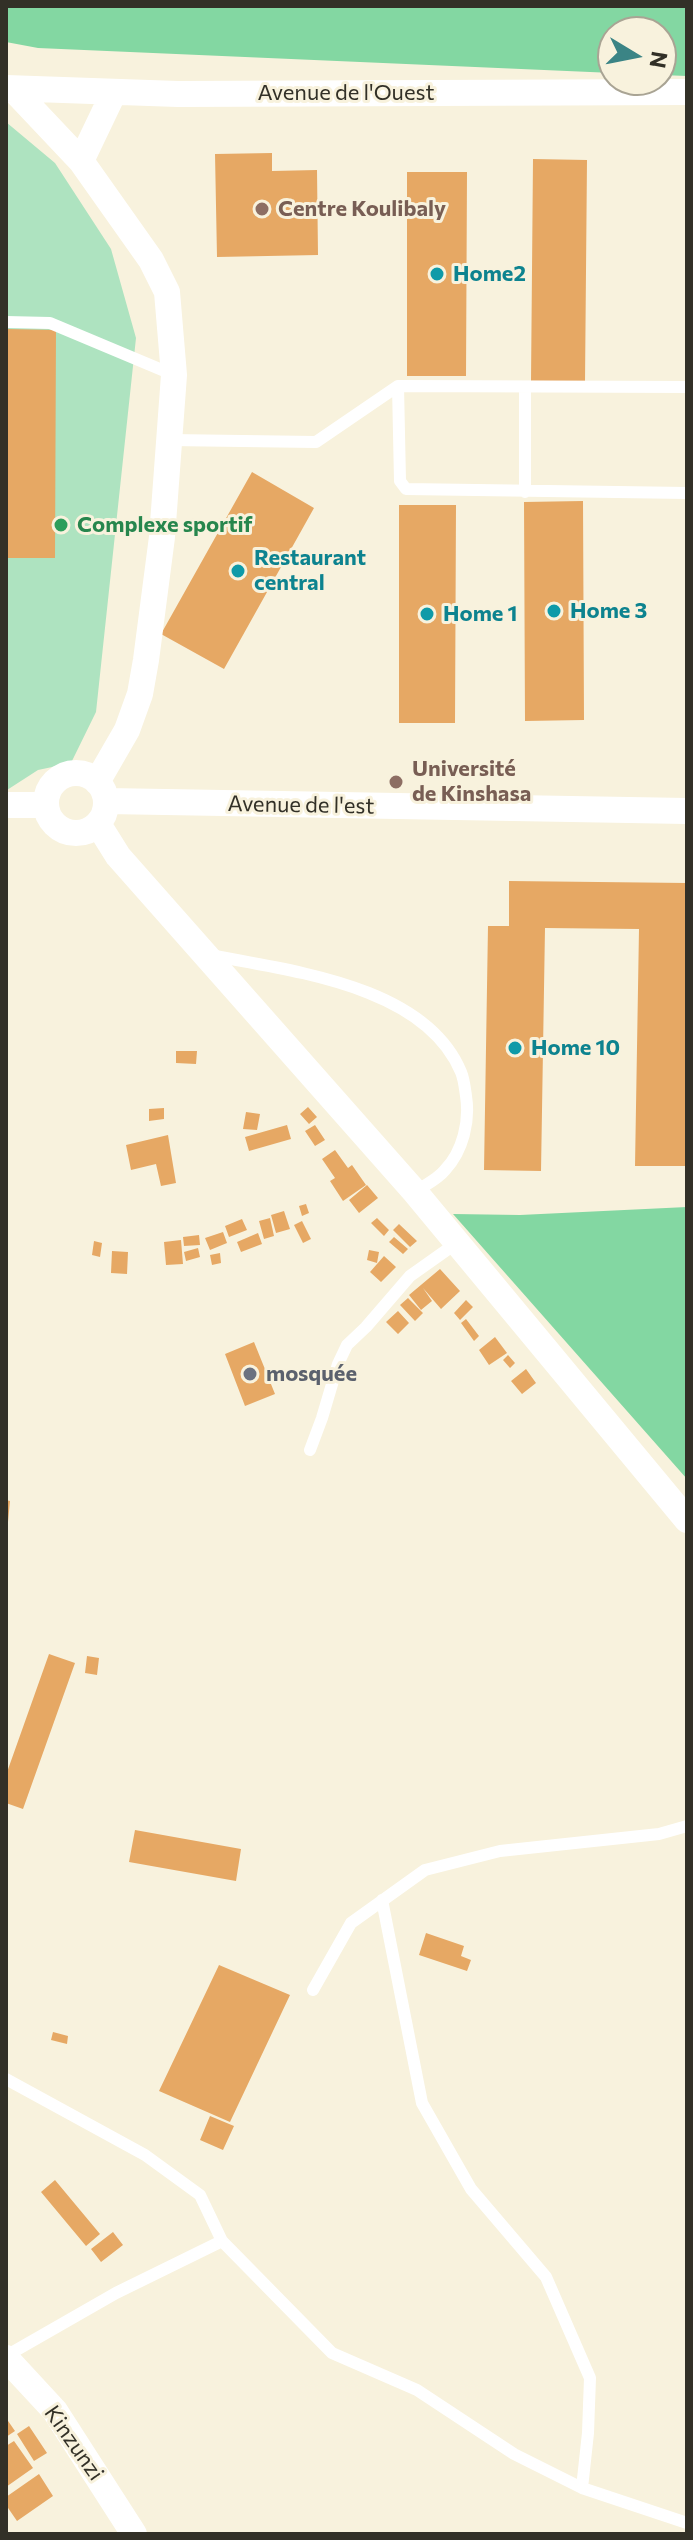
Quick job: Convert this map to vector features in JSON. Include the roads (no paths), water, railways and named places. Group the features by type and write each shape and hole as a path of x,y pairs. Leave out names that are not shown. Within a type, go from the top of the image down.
{"street":[{"name":"Avenue de l'Ouest","path":"10,88 178,94 687,92"},
{"path":"10,88 81,161 160,275 167,292 174,375 162,537 140,694 101,802 90,830 68,832 51,819 45,805 49,791 62,777 80,774 101,802 118,856 458,1242 687,1520"},
{"path":"81,161 114,92"},
{"name":"Avenue de l'est","path":"101,802 687,811"},
{"path":"6,805 45,805"},
{"name":"Kinzunzi","path":"6,2357 55,2411 134,2534"}],"lane":[{"path":"6,322 50,323 174,375"},
{"path":"169,440 316,442 398,386 687,387"},
{"path":"398,386 400,481 406,489 687,493"},
{"path":"525,388 525,492"},
{"path":"206,954 357,989 411,1014 442,1041 462,1073 468,1111 462,1142 445,1171 415,1192"},
{"path":"310,1450 347,1345 410,1276 458,1242"},
{"path":"313,1990 351,1923 425,1870 500,1851 659,1834 687,1826"},
{"path":"382,1900 422,2103 471,2189 546,2277 590,2378 582,2488"},
{"path":"6,2079 145,2155 200,2195 222,2241 332,2353 417,2390 514,2454 582,2488 687,2523"},
{"path":"6,2357 116,2293 222,2241"}],"place":[{"name":"Centre Koulibaly","path":"262,209"},
{"name":"Home2","path":"437,274"},
{"name":"Complexe sportif","path":"61,525"},
{"name":"Restaurant central","path":"238,571"},
{"name":"Home 3","path":"554,611"},
{"name":"Home 1","path":"427,614"},
{"name":"Université de Kinshasa","path":"396,782"},
{"name":"Home 10","path":"515,1048"},
{"name":"mosquée","path":"250,1374"}]}
